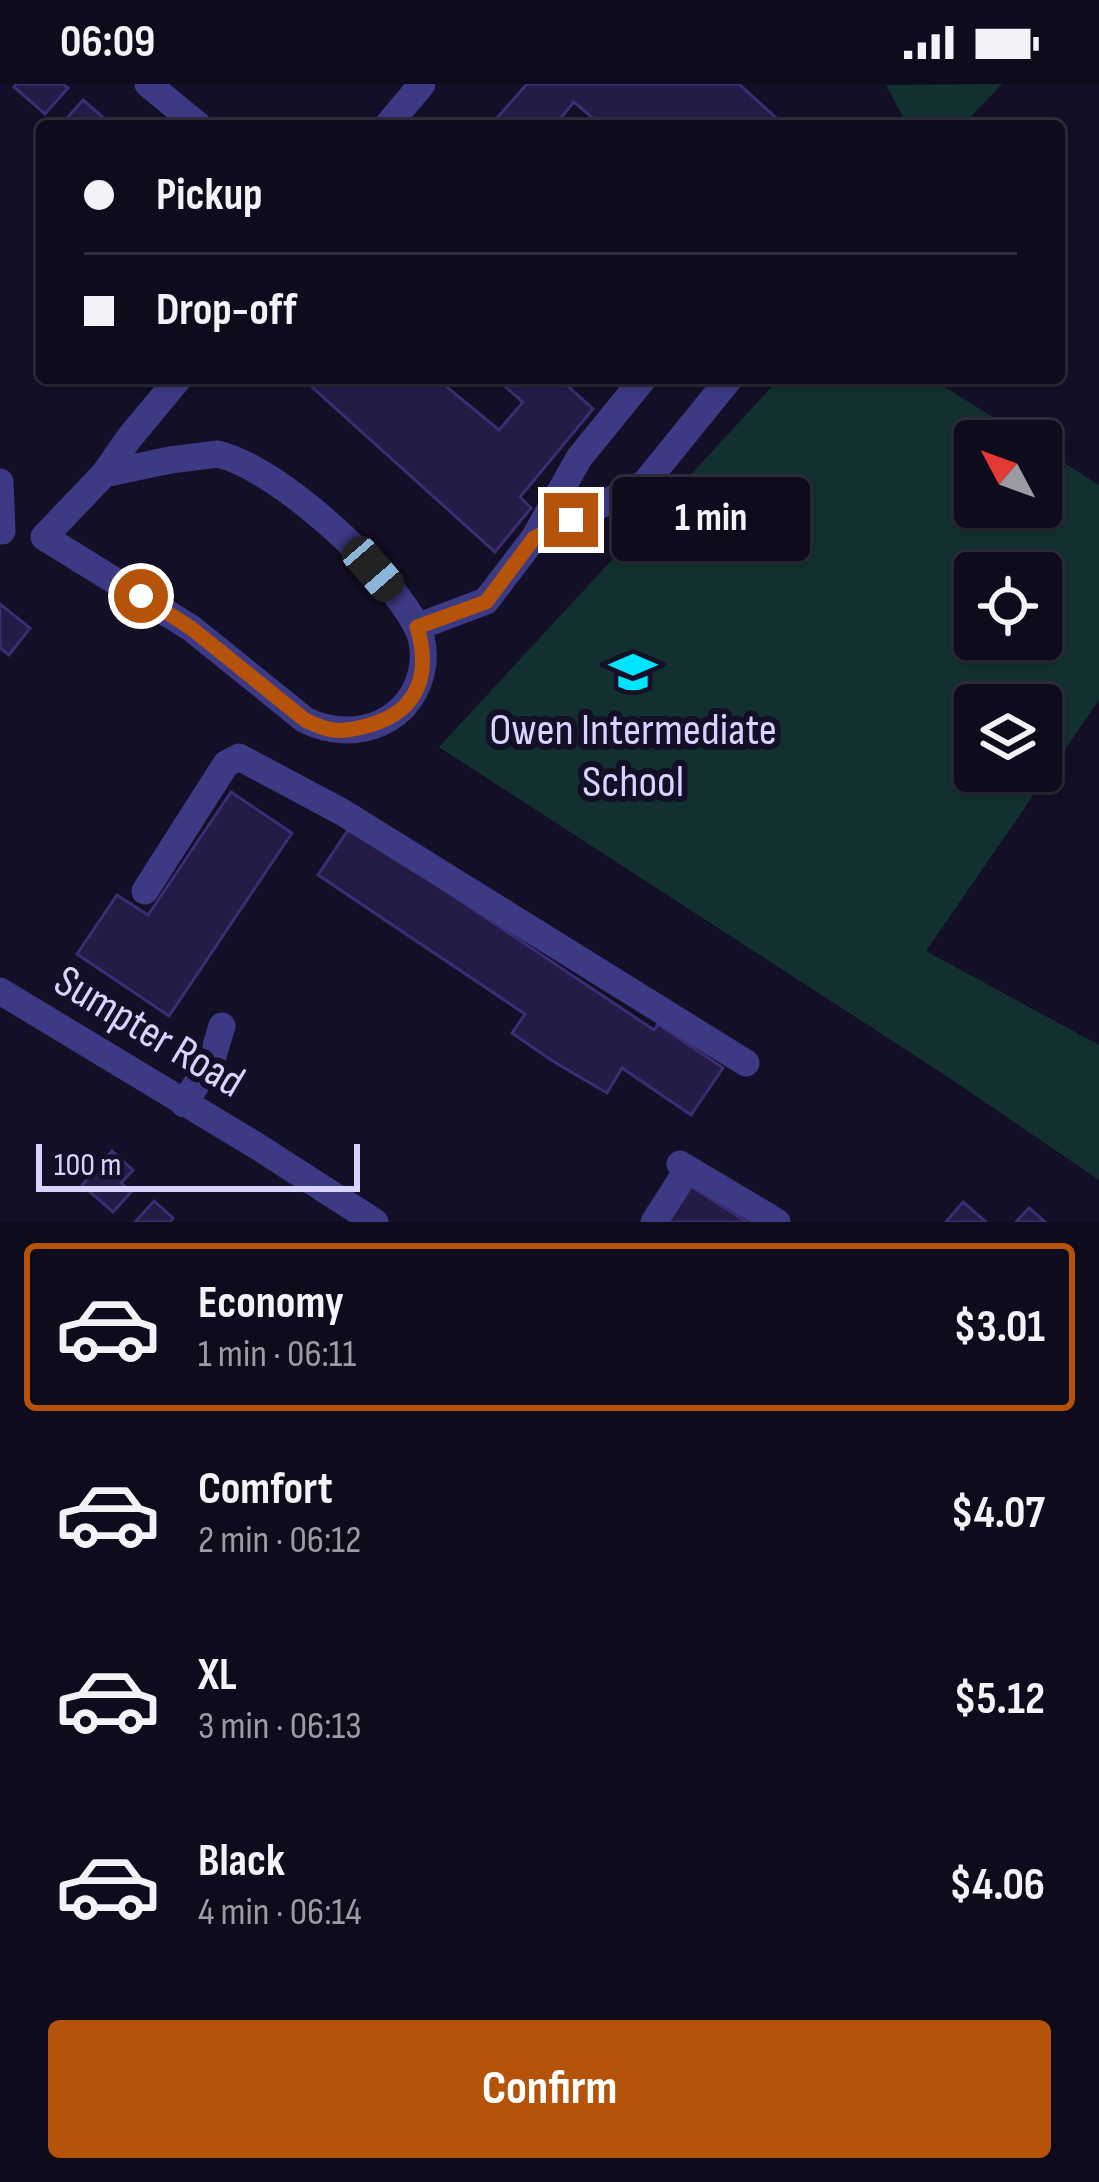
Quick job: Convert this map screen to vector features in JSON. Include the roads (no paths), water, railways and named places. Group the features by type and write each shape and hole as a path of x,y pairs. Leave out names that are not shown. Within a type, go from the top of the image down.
{"street":[{"path":"148,84 192,120"},
{"path":"392,120 422,84"},
{"path":"44,537 104,473 174,384"},
{"path":"417,627 486,602 534,538 579,458 639,384"},
{"path":"534,538 645,483 725,384"},
{"path":"0,482 1,532 44,537 191,628 305,720 326,730 351,732 383,722 413,697 422,678 424,654 417,627 398,597 326,522 271,477 218,454 104,473"},
{"path":"145,892 226,764 239,758 342,812 746,1063"},
{"name":"Sumpter Road","path":"0,991 375,1222"},
{"path":"184,1103 212,1059 222,1026"},
{"path":"654,1222 684,1167 777,1222"}],"place":[{"name":"Owen Intermediate School","path":"633,672"}]}
